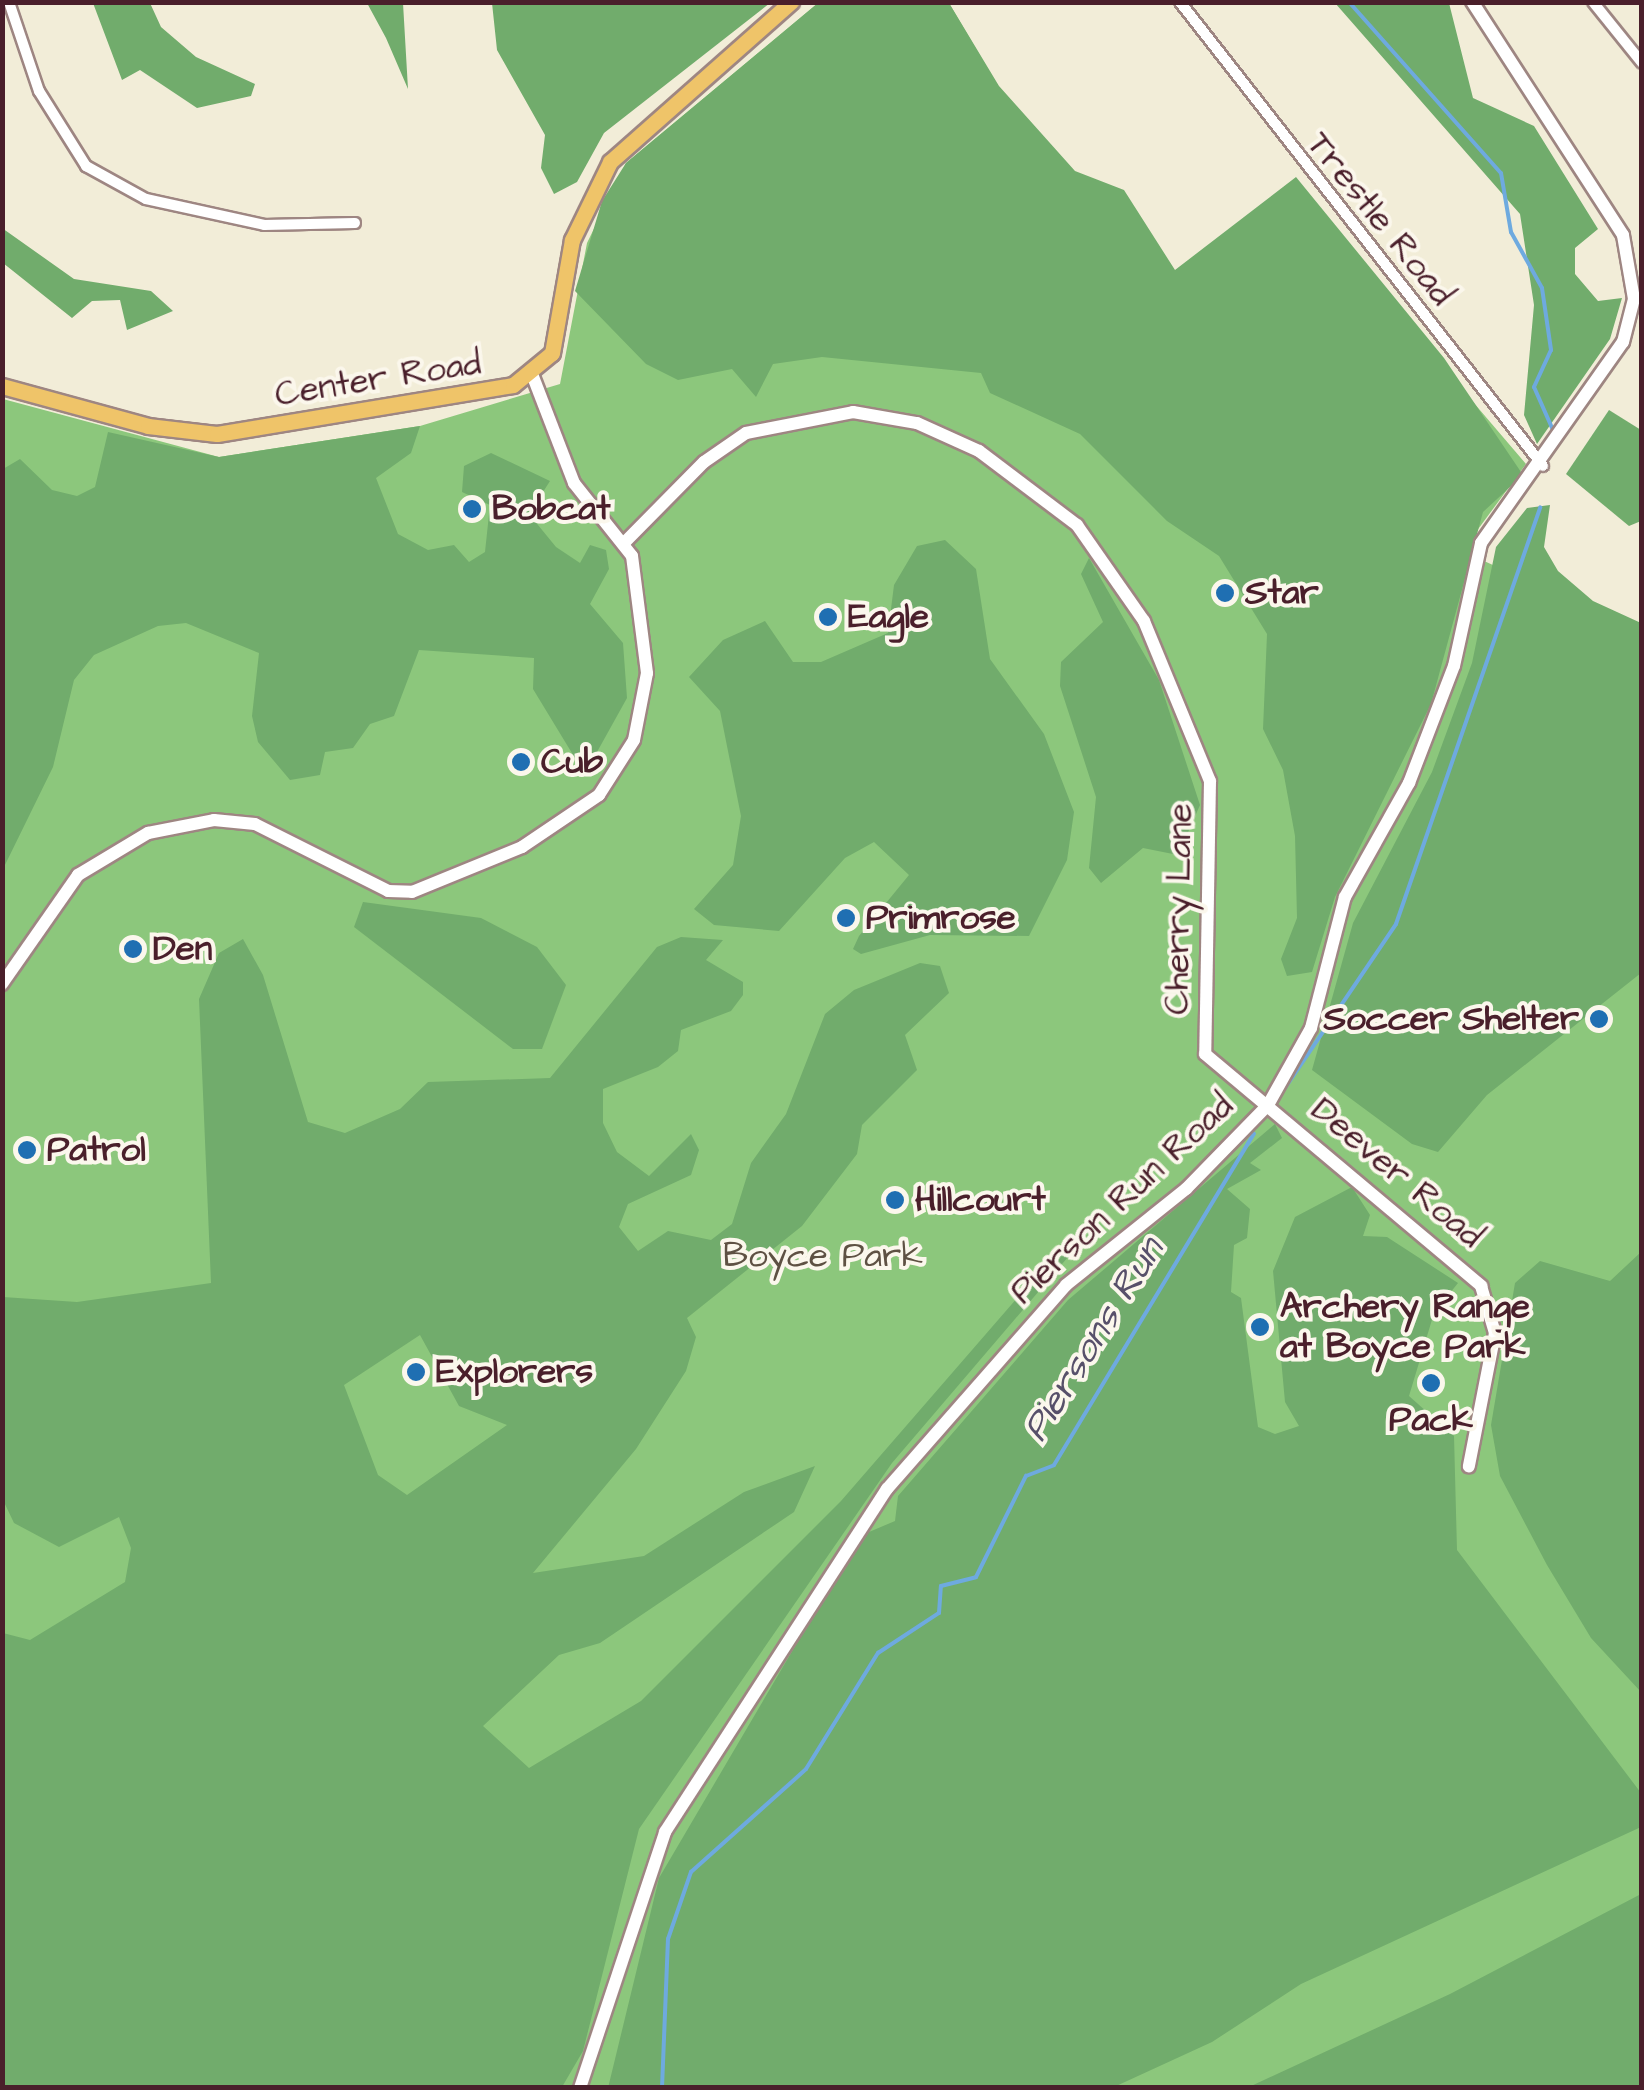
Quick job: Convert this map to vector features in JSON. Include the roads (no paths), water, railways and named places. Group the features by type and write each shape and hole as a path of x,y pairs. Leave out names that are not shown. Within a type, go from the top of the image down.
{"main road":[{"name":"Center Road","path":"2,386 148,426 217,434 484,394 532,374 552,353 572,240 610,162 792,2"}],"street":[{"path":"9,2 39,90 86,166 146,199 264,225 355,223"},
{"name":"Trestle Road","path":"1180,2 1543,466"},
{"name":"Pierson Run Road","path":"580,2088 664,1832 886,1489 1066,1285 1186,1188 1268,1105 1310,1028 1345,897 1409,784 1443,694 1472,563 1543,466 1623,342 1632,276 1610,211 1472,2"},
{"path":"1594,2 1642,63"},
{"path":"2,984 78,875 148,833 214,820 255,824 374,885 412,892 470,874 576,814 613,775 642,708 647,673 626,541 574,483 532,374"},
{"name":"Cherry Lane","path":"626,541 704,462 746,434 852,412 916,424 978,451 1077,525 1144,621 1210,781 1205,1054 1268,1105"},
{"name":"Deever Road","path":"1268,1105 1481,1286 1495,1333 1468,1466"}],"waterway":[{"path":"1349,2 1501,173 1511,232 1542,288 1551,350 1534,387 1553,430"},
{"path":"1285,1088 1396,924 1540,507"},
{"name":"Piersons Run","path":"662,2088 668,1939 691,1872 806,1769 878,1653 939,1613 941,1586 976,1577 1026,1476 1054,1465 1254,1134"}],"place":[{"name":"Bobcat","path":"472,509"},
{"name":"Star","path":"1225,593"},
{"name":"Eagle","path":"828,617"},
{"name":"Cub","path":"521,762"},
{"name":"Primrose","path":"846,918"},
{"name":"Den","path":"133,949"},
{"name":"Soccer Shelter","path":"1599,1019"},
{"name":"Patrol","path":"27,1150"},
{"name":"Hillcourt","path":"895,1200"},
{"name":"Archery Range at Boyce Park","path":"1260,1327"},
{"name":"Explorers","path":"416,1372"},
{"name":"Pack","path":"1431,1383"}],"park label":[{"name":"Boyce Park","path":"823,1256"}]}
